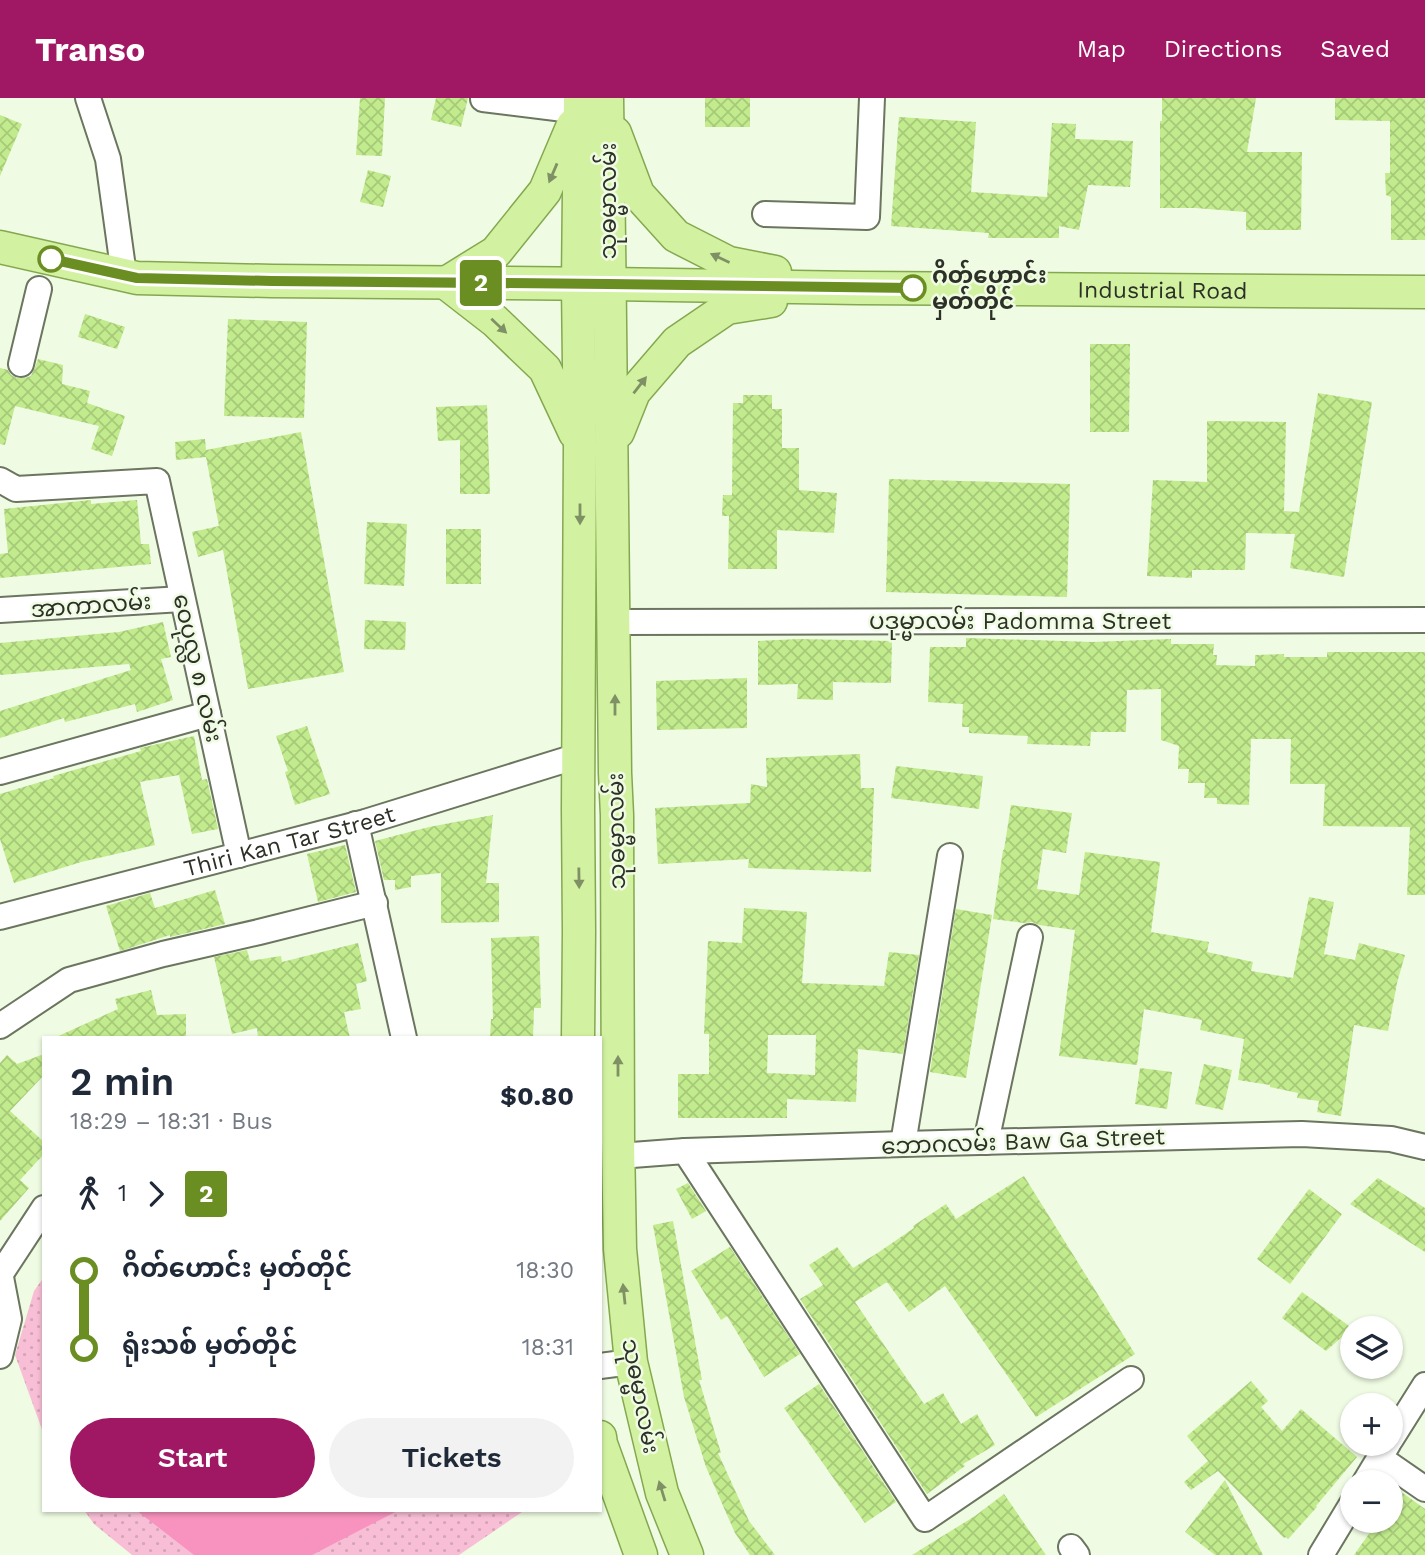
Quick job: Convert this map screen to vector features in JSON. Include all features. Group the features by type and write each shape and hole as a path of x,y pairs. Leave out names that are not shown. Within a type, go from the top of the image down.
{"main road":[{"path":"446,283 496,252 545,191 594,105"},
{"path":"594,105 638,194 676,236 729,263 859,288"},
{"name":"သုဓမ္မာလမ်း","path":"578,1036 580,446 593,284 594,105"},
{"path":"0,247 137,278 859,288"},
{"path":"446,283 495,321 545,369 580,446"},
{"name":"သုဓမ္မာလမ်း","path":"593,284 613,447 620,1248 631,1362 662,1493 687,1555"},
{"path":"613,447 634,391 677,342 727,308 859,288"},
{"name":"Industrial Road","path":"859,288 1425,292"},
{"name":"သုဓမ္မာလမ်း","path":"602,1447 641,1555"}],"street":[{"path":"88,98 108,159 124,275"},
{"path":"484,98 594,105"},
{"path":"765,214 867,217 872,98"},
{"path":"21,365 38,289"},
{"name":"ဝေပုလ္လ ၈ လမ်း","path":"0,480 16,489 157,481 239,855"},
{"name":"အာကာလမ်း","path":"0,610 183,599"},
{"name":"ပဒုမ္မာလမ်း Padomma Street","path":"614,622 1425,620"},
{"path":"0,772 208,714"},
{"name":"Thiri Kan Tar Street","path":"0,917 356,824 578,762"},
{"path":"356,824 404,1036"},
{"path":"903,1144 950,856"},
{"path":"0,1026 69,981 163,954 375,903"},
{"path":"986,1142 1030,937"},
{"name":"ဘောဂလမ်း Baw Ga Street","path":"619,1156 903,1144 1302,1134 1391,1139 1425,1147"},
{"path":"685,1152 925,1519 1131,1379"},
{"path":"0,1356 9,1319 0,1273 42,1211"},
{"path":"602,1366 631,1362"},
{"path":"1403,1420 1425,1385"},
{"path":"1394,1456 1425,1489"},
{"path":"1321,1555 1340,1524"}],"shaded area":[{"path":"42,1280 42,1429 15,1355 34,1291"},
{"path":"85,1512 522,1512 459,1555 132,1555 94,1524"},
{"path":"139,1512 395,1512 312,1555 194,1555"}],"building":[{"path":"360,98 385,98 382,156 356,155"},
{"path":"436,98 468,98 461,127 431,120"},
{"path":"705,98 750,98 750,127 705,127"},
{"path":"1162,98 1256,98 1247,152 1302,152 1301,230 1246,230 1246,212 1160,208"},
{"path":"1335,98 1425,98 1425,240 1391,240 1391,197 1386,195 1385,173 1390,173 1390,121 1335,120"},
{"path":"0,115 22,124 0,176"},
{"path":"899,117 976,122 971,192 1047,197 1052,123 1076,124 1075,139 1133,141 1130,187 1088,185 1079,230 1059,226 1059,238 988,238 989,233 891,226"},
{"path":"368,170 391,176 383,207 360,202"},
{"path":"85,314 125,327 117,349 78,337"},
{"path":"228,319 307,322 304,418 224,416"},
{"path":"1090,344 1130,344 1129,432 1090,432"},
{"path":"38,359 63,365 62,384 90,391 87,403 125,416 112,456 91,449 99,426 15,406 5,445 0,444 0,368 8,370 17,378 25,378 31,376"},
{"path":"1318,393 1372,402 1344,577 1290,568 1295,534 1246,533 1245,570 1192,570 1192,578 1147,576 1153,480 1207,482 1207,421 1286,422 1284,511 1299,512"},
{"path":"743,395 772,395 772,409 782,409 782,448 799,448 799,490 837,493 834,533 777,530 777,569 728,569 729,516 722,516 723,495 732,495 733,403 743,403"},
{"path":"487,405 490,494 460,494 460,440 438,441 436,407"},
{"path":"301,432 344,672 248,689 223,550 198,557 192,532 219,526 206,457 176,460 175,442 205,439 206,450"},
{"path":"889,479 1070,484 1067,597 886,592"},
{"path":"91,500 91,504 137,500 141,544 149,544 151,564 0,578 0,554 8,553 4,509"},
{"path":"367,522 407,524 404,586 364,584"},
{"path":"446,529 481,529 481,584 446,584"},
{"path":"365,620 406,622 405,650 364,649"},
{"path":"163,622 171,657 161,659 173,700 137,712 135,704 65,722 64,718 0,738 0,711 131,670 129,664 0,675 0,643 119,632"},
{"path":"966,638 1093,642 1171,639 1171,644 1214,644 1216,665 1255,666 1255,655 1327,657 1327,652 1425,652 1425,895 1407,895 1410,827 1323,826 1325,784 1290,784 1291,739 1251,739 1249,805 1217,804 1217,798 1204,798 1205,783 1188,783 1189,769 1178,769 1179,746 1161,740 1161,689 1127,690 1126,732 1091,732 1090,746 1027,744 1028,736 969,733 969,727 962,727 963,704 928,702 930,647 966,647"},
{"path":"758,641 892,641 891,683 833,682 833,700 797,699 798,684 758,685"},
{"path":"747,678 747,728 657,730 656,681"},
{"path":"307,726 330,794 295,805 285,772 288,771 276,736"},
{"path":"194,736 202,780 207,779 218,829 192,834 179,775 140,782 155,845 81,862 14,883 0,839 0,794 141,751 140,748"},
{"path":"860,754 861,788 874,788 871,872 748,868 749,859 658,864 655,808 750,803 751,784 767,787 766,758"},
{"path":"896,766 983,776 979,809 891,798"},
{"path":"1011,805 1072,813 1066,853 1043,849 1037,889 1079,895 1085,852 1160,862 1151,932 1209,942 1207,952 1253,962 1251,971 1293,978 1309,897 1334,902 1324,954 1355,960 1359,943 1405,955 1388,1031 1354,1025 1341,1116 1317,1112 1319,1101 1297,1098 1298,1093 1238,1080 1244,1039 1200,1030 1202,1020 1144,1009 1137,1065 1059,1056 1075,930 1032,922 993,919"},
{"path":"493,815 486,883 499,883 499,922 441,923 441,873 411,876 411,887 395,890 395,880 384,880 375,841"},
{"path":"345,845 356,892 318,902 307,854"},
{"path":"215,890 225,924 170,935 120,951 106,906 150,893 155,908"},
{"path":"744,908 807,912 802,983 884,986 889,952 919,955 903,1054 858,1049 856,1102 787,1099 787,1118 678,1118 678,1074 709,1074 709,1034 704,1034 708,941 742,943","holes":["768,1035 816,1035 815,1075 767,1073"]},
{"path":"956,909 992,915 966,1078 930,1072"},
{"path":"539,936 541,1008 534,1008 533,1036 490,1036 493,1019 491,938"},
{"path":"358,943 367,981 356,984 361,1009 344,1012 350,1036 258,1036 257,1028 232,1034 214,957 247,950 250,961 281,956 282,962"},
{"path":"151,990 157,1015 186,1014 186,1036 58,1036 118,1009 115,999"},
{"path":"7,1055 17,1064 42,1055 42,1077 10,1111 42,1140 42,1156 20,1180 29,1188 0,1221 0,1063"},
{"path":"1204,1064 1232,1070 1223,1110 1195,1104"},
{"path":"1140,1068 1172,1072 1167,1109 1135,1104"},
{"path":"1024,1176 1135,1354 1036,1417 945,1286 909,1312 887,1282 855,1302 924,1404 943,1393 961,1424 977,1414 995,1445 963,1464 965,1466 927,1494 800,1299 823,1285 809,1265 837,1247 853,1268 946,1204 956,1219"},
{"path":"1378,1178 1425,1208 1425,1252 1350,1204"},
{"path":"688,1183 706,1211 692,1219 676,1189"},
{"path":"1309,1189 1342,1214 1290,1284 1257,1259"},
{"path":"673,1221 702,1380 699,1380 721,1453 718,1453 749,1521 775,1555 750,1555 735,1533 706,1467 684,1397 653,1225"},
{"path":"730,1247 800,1354 764,1377 727,1316 721,1320 691,1271"},
{"path":"1302,1292 1340,1319 1340,1339 1326,1351 1282,1318"},
{"path":"1251,1381 1268,1401 1261,1407 1282,1431 1301,1409 1340,1442 1340,1456 1357,1457 1346,1470 1340,1470 1340,1477 1288,1539 1218,1471 1191,1490 1184,1482 1208,1461 1187,1436"},
{"path":"819,1384 896,1502 865,1523 784,1408"},
{"path":"1225,1480 1263,1555 1215,1555 1185,1532"},
{"path":"1403,1493 1425,1509 1425,1555 1354,1555 1370,1533 1403,1533"},
{"path":"1004,1494 1046,1555 912,1555 975,1516"}],"bus line":[{"name":"2","path":"51,259 137,278 913,288"}],"place":[{"name":"ဂိတ်ဟောင်း မှတ်တိုင်","path":"913,288"}]}
